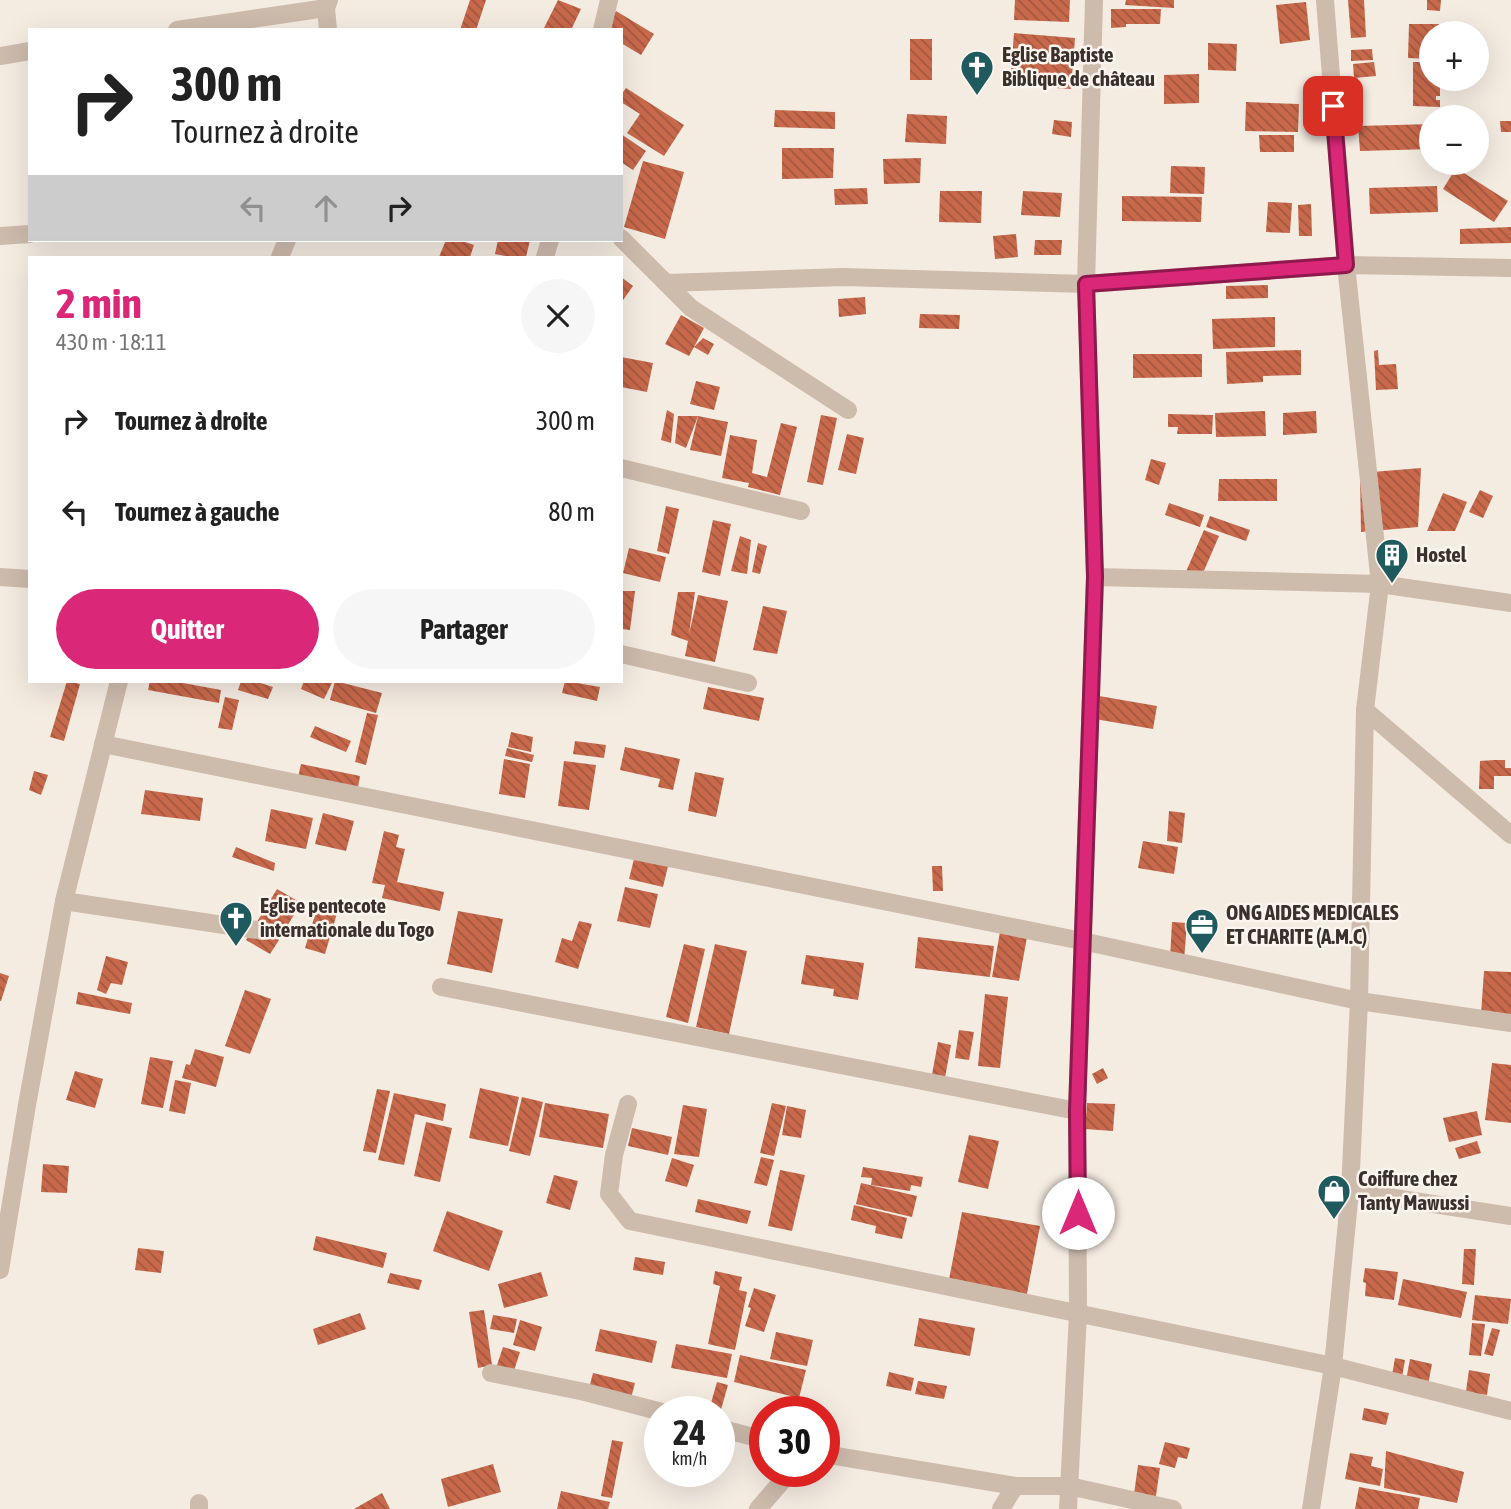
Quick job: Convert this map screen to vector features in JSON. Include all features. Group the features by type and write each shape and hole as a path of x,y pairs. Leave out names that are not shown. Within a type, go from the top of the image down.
{"street":[{"path":"602,28 609,0"},
{"path":"1068,1509 1078,1314 1077,1111 1095,577 1086,284 1094,0"},
{"path":"1311,1509 1333,1366 1350,1191 1359,1001 1365,710 1380,584 1346,265 1325,0"},
{"path":"189,28 328,4 328,28"},
{"path":"0,55 28,51"},
{"path":"0,236 28,234"},
{"path":"623,241 691,308 848,410"},
{"path":"666,282 843,277 1086,284 1346,265 1511,268"},
{"path":"623,468 801,511"},
{"path":"0,577 28,579"},
{"path":"1095,577 1380,584 1511,603"},
{"path":"623,654 748,683"},
{"path":"1,1262 64,901 118,683"},
{"path":"1365,710 1511,835"},
{"path":"103,744 1082,941 1359,1001 1511,1023"},
{"path":"64,901 264,931"},
{"path":"441,987 1077,1111"},
{"path":"628,1104 614,1155 609,1194 630,1221 1333,1366 1511,1411"},
{"path":"1350,1191 1511,1216"},
{"path":"491,1373 644,1407"},
{"path":"840,1457 1015,1486 1069,1486 1174,1509"},
{"path":"1001,1509 1015,1486"},
{"path":"758,1509 777,1487"}],"building":[{"path":"470,0 486,0 477,28 461,28"},
{"path":"558,0 581,9 572,28 544,28"},
{"path":"1015,0 1070,0 1069,22 1014,20"},
{"path":"1126,0 1174,0 1174,8 1125,5"},
{"path":"1348,0 1364,0 1366,37 1351,38"},
{"path":"1427,0 1441,0 1440,11 1427,10"},
{"path":"1306,2 1310,40 1280,44 1276,5"},
{"path":"1111,9 1161,9 1160,24 1126,24 1126,27 1111,28"},
{"path":"616,11 654,34 641,55 623,44 623,28 605,28"},
{"path":"1409,24 1419,24 1419,58 1408,58"},
{"path":"1014,33 1075,38 1071,89 1010,85"},
{"path":"910,39 932,39 932,80 910,80"},
{"path":"1208,43 1237,44 1236,71 1208,70"},
{"path":"1372,49 1373,60 1351,61 1351,50"},
{"path":"1374,62 1376,76 1354,78 1353,64"},
{"path":"1413,62 1419,62 1419,91 1440,91 1436,100 1440,100 1440,105 1413,106"},
{"path":"1199,74 1199,103 1164,104 1164,75"},
{"path":"626,88 684,125 664,156 627,133 640,114 623,103 623,92"},
{"path":"1246,102 1299,104 1298,132 1245,131"},
{"path":"775,110 835,112 835,129 774,127"},
{"path":"907,114 947,116 946,144 905,142"},
{"path":"1054,120 1072,122 1071,137 1052,134"},
{"path":"1500,121 1511,121 1511,132 1501,132"},
{"path":"1419,124 1419,149 1360,151 1358,126"},
{"path":"623,135 646,151 633,170 623,163"},
{"path":"1259,135 1294,135 1294,152 1260,152"},
{"path":"782,148 834,148 833,178 782,179"},
{"path":"921,158 920,183 884,184 883,159"},
{"path":"643,161 684,172 665,239 624,227"},
{"path":"1171,166 1205,167 1204,194 1170,193"},
{"path":"1452,175 1467,175 1508,201 1494,222 1443,189"},
{"path":"1437,186 1438,212 1370,214 1369,188"},
{"path":"867,188 868,204 835,205 834,189"},
{"path":"940,191 982,191 981,223 939,222"},
{"path":"1023,191 1062,193 1060,217 1021,215"},
{"path":"1122,196 1202,197 1201,222 1122,221"},
{"path":"1268,202 1292,203 1290,233 1266,232"},
{"path":"1311,204 1312,236 1299,236 1298,205"},
{"path":"1511,227 1511,243 1460,244 1460,229"},
{"path":"1016,234 1018,257 995,259 993,236"},
{"path":"1035,240 1062,240 1061,255 1034,255"},
{"path":"445,242 474,245 470,256 439,256"},
{"path":"498,242 530,242 526,256 495,254"},
{"path":"623,278 633,286 623,300"},
{"path":"1268,285 1268,298 1226,299 1226,286"},
{"path":"865,297 866,314 839,317 838,299"},
{"path":"920,314 960,315 959,329 919,328"},
{"path":"681,315 704,328 689,356 665,344"},
{"path":"1275,317 1275,347 1213,349 1212,319"},
{"path":"703,338 714,344 708,355 694,347"},
{"path":"1301,350 1301,375 1263,376 1263,382 1227,384 1226,352"},
{"path":"1378,350 1379,365 1396,364 1398,389 1376,390 1374,351"},
{"path":"1133,354 1202,354 1202,377 1133,378"},
{"path":"623,357 653,363 647,392 623,387"},
{"path":"696,381 720,387 714,410 690,404"},
{"path":"667,410 674,414 671,443 661,440"},
{"path":"1265,411 1266,436 1216,437 1215,413"},
{"path":"1316,411 1317,433 1283,435 1283,413"},
{"path":"1168,414 1213,415 1212,434 1177,434 1178,427 1168,427"},
{"path":"821,415 837,418 823,485 807,482"},
{"path":"678,416 698,416 686,448 675,443"},
{"path":"698,416 728,422 721,456 690,450"},
{"path":"781,423 797,427 780,495 748,487 749,483 722,478 730,435 757,440 752,473 767,477"},
{"path":"847,434 864,438 856,474 838,470"},
{"path":"1151,459 1166,463 1159,485 1145,480"},
{"path":"1421,468 1418,527 1361,532 1360,473"},
{"path":"1219,479 1277,479 1277,501 1218,501"},
{"path":"1480,490 1493,496 1483,518 1469,512"},
{"path":"1443,493 1467,502 1455,531 1427,531"},
{"path":"1169,503 1204,515 1200,527 1165,515"},
{"path":"666,506 679,509 669,554 657,551"},
{"path":"1210,516 1250,530 1246,541 1206,527"},
{"path":"713,520 731,524 720,576 702,572"},
{"path":"1204,530 1219,536 1200,580 1185,574"},
{"path":"740,536 751,540 747,574 731,571"},
{"path":"758,543 767,546 760,574 752,572"},
{"path":"629,548 666,557 660,582 623,573"},
{"path":"623,591 635,591 630,630 623,629"},
{"path":"678,592 695,592 689,634 698,595 728,601 715,662 685,656 688,641 671,635"},
{"path":"763,606 787,611 777,654 753,650"},
{"path":"66,683 80,684 64,741 50,737"},
{"path":"150,683 183,683 221,690 219,703 148,690"},
{"path":"240,683 260,683 273,687 268,699 238,690"},
{"path":"303,683 332,683 324,699 301,689"},
{"path":"334,683 382,693 376,713 330,700"},
{"path":"564,683 600,687 597,701 562,693"},
{"path":"708,687 764,698 759,721 703,709"},
{"path":"1099,696 1157,706 1153,729 1095,719"},
{"path":"225,697 239,700 232,730 218,728"},
{"path":"367,713 378,715 366,765 355,762"},
{"path":"315,726 351,741 346,752 310,737"},
{"path":"511,732 533,737 531,752 508,747"},
{"path":"575,741 606,745 604,758 573,754"},
{"path":"625,747 680,759 673,790 658,787 660,779 620,770"},
{"path":"507,748 534,755 532,762 505,756"},
{"path":"504,759 530,764 525,798 499,794"},
{"path":"1505,760 1505,768 1511,768 1511,776 1494,776 1494,789 1479,789 1480,761"},
{"path":"564,761 596,765 589,810 558,806"},
{"path":"301,764 360,776 357,793 297,782"},
{"path":"34,771 48,775 41,795 29,790"},
{"path":"695,772 724,778 716,817 688,811"},
{"path":"145,790 203,798 200,821 141,814"},
{"path":"271,809 313,818 306,849 265,841"},
{"path":"1169,811 1185,813 1182,843 1167,841"},
{"path":"323,813 354,821 346,851 315,844"},
{"path":"384,831 399,835 396,847 405,849 397,882 444,892 440,911 382,898 385,885 372,883"},
{"path":"1143,841 1178,847 1174,874 1138,868"},
{"path":"236,847 275,863 274,871 232,857"},
{"path":"634,859 668,866 663,887 629,879"},
{"path":"932,866 942,866 943,891 933,891"},
{"path":"625,887 658,894 650,928 617,921"},
{"path":"277,889 301,903 286,928 280,924 273,936 279,940 270,954 246,940"},
{"path":"318,905 338,910 325,954 305,948"},
{"path":"458,911 503,919 492,973 447,964"},
{"path":"579,921 592,924 578,969 555,962 562,938 572,941"},
{"path":"1172,922 1187,923 1184,960 1170,959"},
{"path":"1000,932 1027,937 1019,981 992,977"},
{"path":"918,937 994,946 990,977 915,968"},
{"path":"684,944 705,949 688,1023 666,1017"},
{"path":"715,944 747,951 729,1034 696,1027"},
{"path":"806,955 864,963 858,1000 833,996 834,989 801,984"},
{"path":"106,956 128,962 122,985 111,983 106,994 97,990"},
{"path":"1484,971 1511,972 1511,1017 1481,1014"},
{"path":"0,973 9,976 1,1001 0,1001"},
{"path":"245,990 271,999 250,1054 225,1046"},
{"path":"78,992 132,1003 130,1014 76,1004"},
{"path":"985,994 1008,997 1000,1068 978,1066"},
{"path":"959,1030 974,1032 969,1060 955,1058"},
{"path":"938,1042 951,1045 944,1083 931,1080"},
{"path":"195,1049 224,1057 216,1087 182,1078"},
{"path":"150,1057 173,1061 163,1108 141,1104"},
{"path":"1492,1063 1511,1065 1511,1123 1485,1120"},
{"path":"1103,1068 1108,1078 1097,1084 1092,1074"},
{"path":"75,1071 103,1079 95,1108 66,1100"},
{"path":"175,1080 191,1083 185,1114 169,1111"},
{"path":"480,1088 519,1097 508,1146 469,1138"},
{"path":"377,1089 390,1091 376,1153 363,1151"},
{"path":"394,1093 446,1104 443,1121 415,1114 404,1165 378,1160"},
{"path":"522,1097 543,1102 530,1156 509,1151"},
{"path":"545,1103 609,1114 603,1148 539,1137"},
{"path":"772,1103 786,1106 774,1156 760,1153"},
{"path":"1087,1103 1115,1104 1113,1131 1085,1129"},
{"path":"683,1105 707,1109 699,1157 674,1154"},
{"path":"787,1106 806,1110 801,1138 782,1135"},
{"path":"1477,1111 1482,1135 1449,1142 1443,1118"},
{"path":"426,1122 452,1128 440,1182 414,1176"},
{"path":"632,1128 672,1137 668,1155 628,1146"},
{"path":"969,1135 999,1141 988,1189 958,1182"},
{"path":"1477,1141 1481,1153 1459,1159 1455,1148"},
{"path":"761,1157 774,1160 767,1186 754,1183"},
{"path":"672,1158 694,1165 687,1187 665,1181"},
{"path":"43,1164 69,1166 67,1193 41,1192"},
{"path":"863,1167 923,1177 921,1187 911,1185 910,1191 871,1185 872,1178 861,1177"},
{"path":"780,1170 805,1175 792,1231 768,1226"},
{"path":"554,1175 578,1181 570,1210 546,1203"},
{"path":"861,1183 917,1196 912,1217 856,1204"},
{"path":"698,1199 751,1211 747,1224 695,1212"},
{"path":"854,1205 907,1218 902,1239 875,1233 876,1226 851,1220"},
{"path":"447,1211 503,1231 489,1271 433,1251"},
{"path":"962,1212 1040,1226 1025,1304 947,1290"},
{"path":"316,1236 387,1253 383,1268 313,1250"},
{"path":"138,1248 164,1251 161,1273 135,1270"},
{"path":"1464,1249 1476,1249 1474,1285 1462,1284"},
{"path":"635,1257 665,1262 663,1275 633,1270"},
{"path":"1365,1268 1398,1272 1394,1300 1365,1296"},
{"path":"715,1271 742,1277 739,1290 747,1292 735,1350 708,1344 720,1286 713,1284"},
{"path":"541,1272 548,1296 504,1308 498,1284"},
{"path":"390,1273 422,1280 419,1290 387,1283"},
{"path":"1403,1279 1467,1292 1461,1318 1398,1305"},
{"path":"754,1288 776,1295 764,1332 745,1326"},
{"path":"1475,1295 1511,1299 1508,1324 1472,1320"},
{"path":"484,1310 492,1365 478,1368 469,1312"},
{"path":"360,1313 366,1329 318,1345 313,1329"},
{"path":"493,1315 517,1319 514,1333 490,1329"},
{"path":"919,1318 975,1328 970,1356 914,1346"},
{"path":"520,1320 542,1327 535,1351 513,1345"},
{"path":"1472,1323 1485,1324 1481,1356 1469,1355"},
{"path":"1492,1328 1500,1330 1493,1356 1484,1354"},
{"path":"600,1329 657,1341 652,1363 595,1351"},
{"path":"776,1332 813,1340 807,1366 770,1359"},
{"path":"676,1344 732,1354 727,1378 671,1368"},
{"path":"503,1347 520,1352 510,1383 493,1377"},
{"path":"740,1355 806,1370 800,1396 734,1382"},
{"path":"1395,1358 1405,1360 1401,1383 1391,1381"},
{"path":"1410,1359 1432,1364 1427,1390 1405,1386"},
{"path":"1469,1370 1490,1374 1487,1395 1465,1398"},
{"path":"889,1372 914,1378 911,1391 886,1386"},
{"path":"593,1373 635,1383 629,1406 587,1396"},
{"path":"918,1381 947,1386 944,1399 915,1394"},
{"path":"717,1382 728,1385 725,1396 713,1396"},
{"path":"1364,1408 1389,1413 1386,1425 1362,1420"},
{"path":"612,1440 623,1442 612,1498 601,1496"},
{"path":"1165,1442 1190,1448 1187,1459 1178,1457 1175,1468 1159,1464"},
{"path":"1386,1451 1464,1472 1457,1503 1384,1488"},
{"path":"1350,1453 1373,1457 1371,1466 1383,1469 1380,1486 1345,1479"},
{"path":"493,1464 501,1492 448,1507 441,1479"},
{"path":"1138,1465 1160,1468 1154,1509 1132,1509"},
{"path":"1359,1487 1420,1498 1418,1509 1355,1509"},
{"path":"561,1491 610,1502 608,1509 557,1509"},
{"path":"382,1493 390,1509 354,1509"}],"place":[{"name":"Eglise Baptiste Biblique de château","path":"977,97"},
{"name":"Hostel","path":"1392,585"},
{"name":"Eglise pentecote internationale du Togo","path":"236,948"},
{"name":"ONG AIDES MEDICALES ET CHARITE (A.M.C)","path":"1202,955"},
{"name":"Coiffure chez Tanty Mawussi","path":"1334,1221"}],"route":[{"path":"1078,1213 1077,1111 1095,577 1086,284 1346,265 1333,106"}]}
